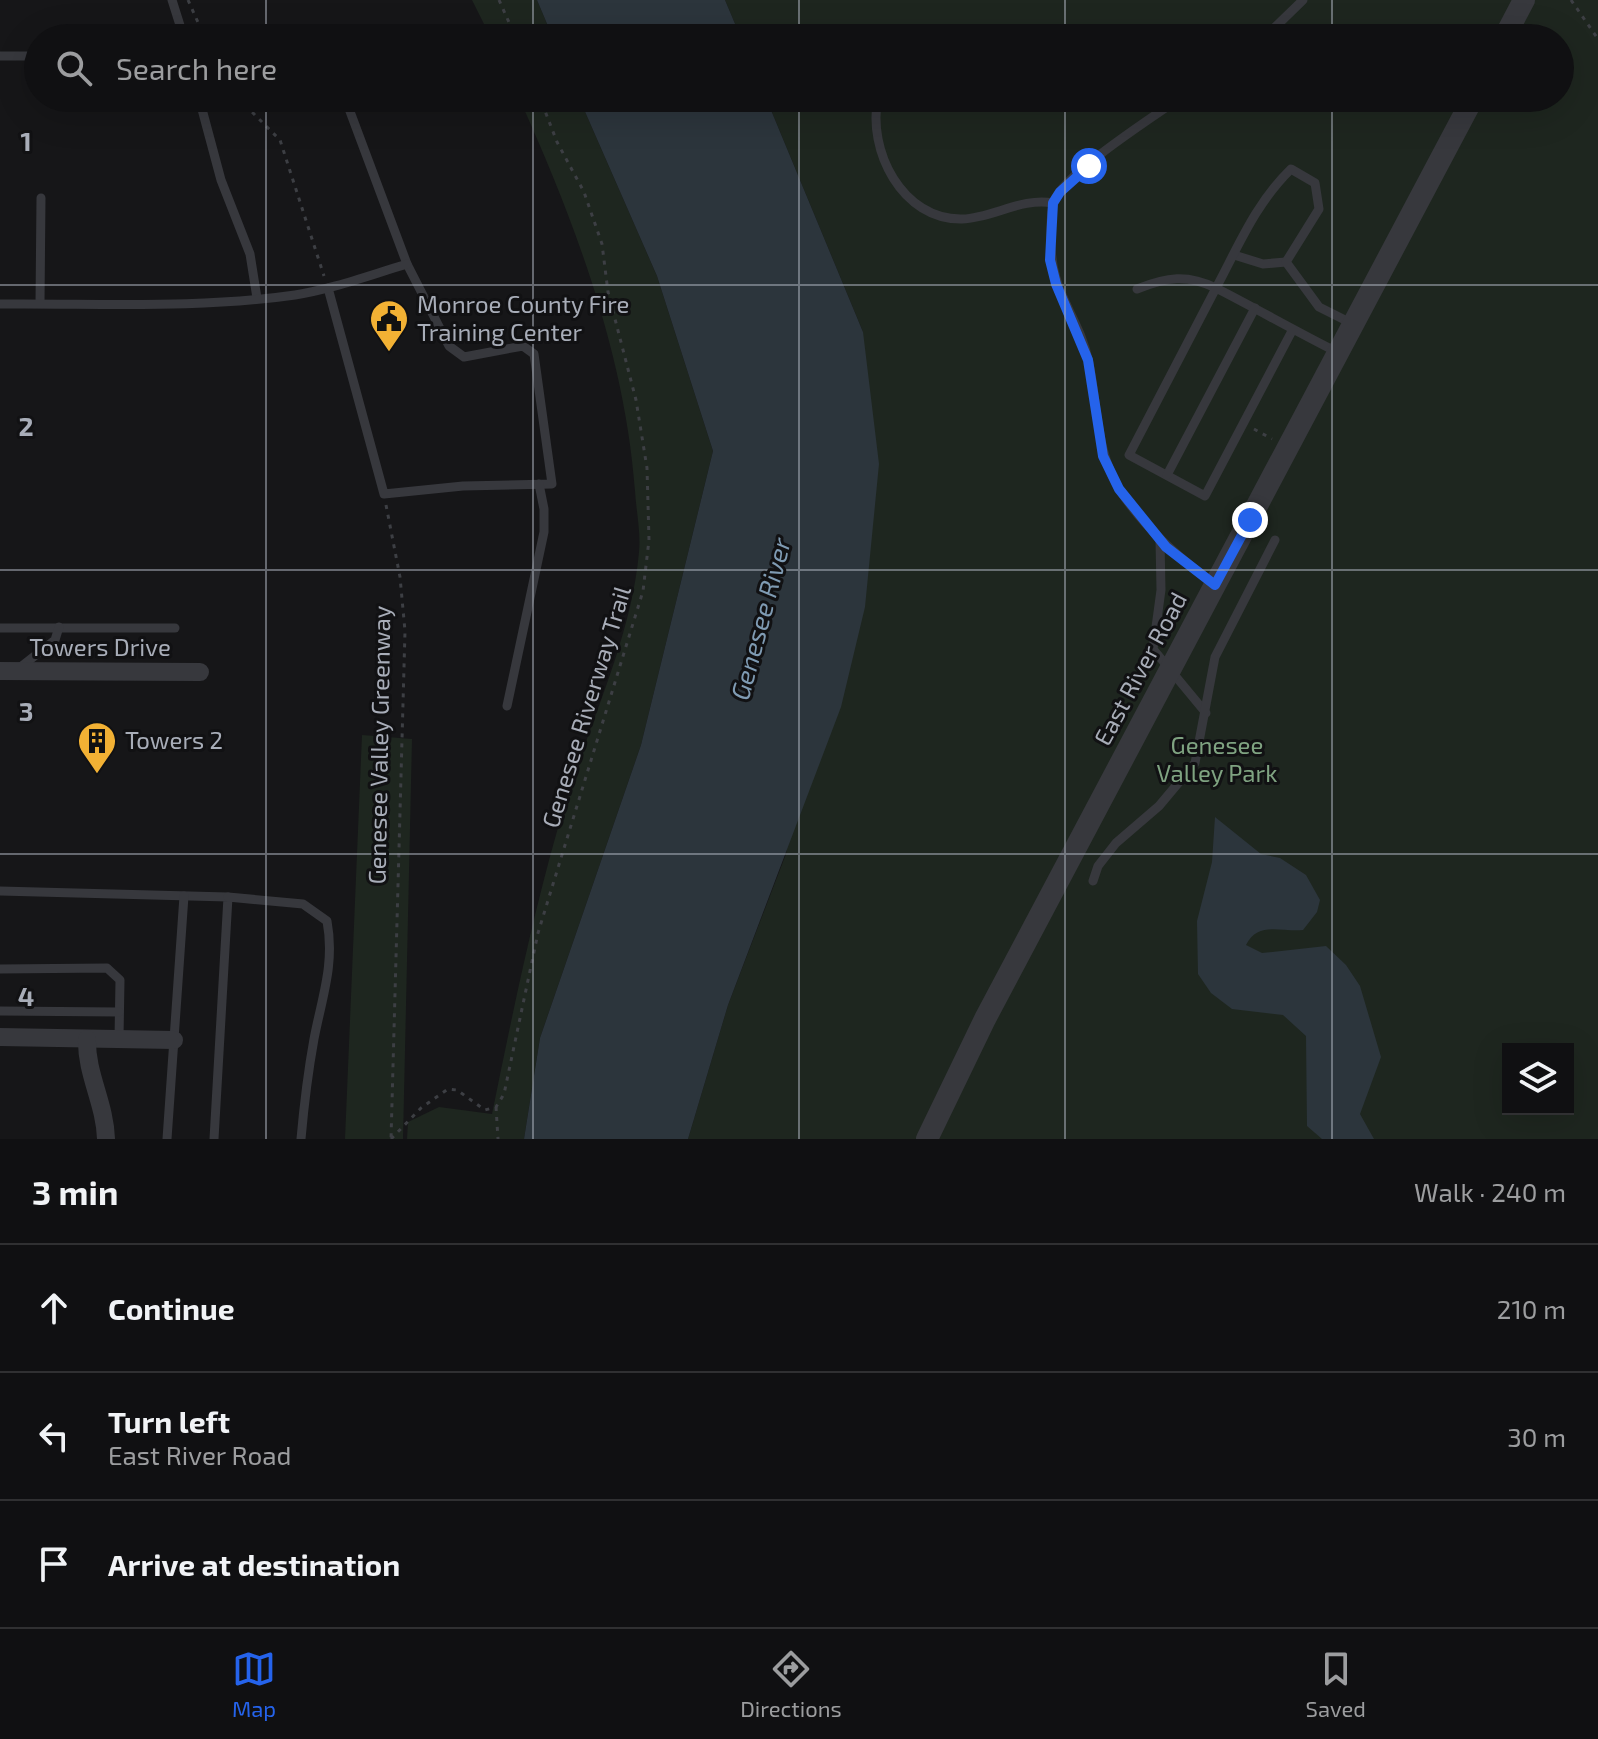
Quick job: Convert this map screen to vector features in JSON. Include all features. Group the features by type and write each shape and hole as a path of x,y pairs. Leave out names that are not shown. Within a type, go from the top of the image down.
{"street":[{"path":"1511,24 1524,0"},
{"name":"East River Road","path":"927,1139 985,1019 1466,112"},
{"name":"Towers Drive","path":"8,671 200,672"},
{"path":"0,1037 174,1040"},
{"path":"87,1039 87,1060 103,1105 106,1139"}],"lane":[{"path":"172,0 180,24"},
{"path":"1278,24 1303,0"},
{"path":"0,56 24,56"},
{"path":"202,112 219,173 250,254 257,298"},
{"path":"328,288 384,494 463,486 552,484 534,354 523,346 464,357 449,346 407,264 350,112"},
{"path":"877,112 875,129 885,167 900,186 932,211 963,219 1030,203 1053,203"},
{"path":"1161,112 1089,166 1060,192 1053,203 1052,272 1088,360 1103,456 1119,489 1160,539 1215,585"},
{"path":"1286,262 1319,209 1315,183 1291,169 1270,189 1242,234 1234,255 1129,455 1205,496 1293,329"},
{"path":"40,303 41,198"},
{"path":"1234,255 1263,264 1286,262"},
{"path":"1286,262 1319,307 1354,324"},
{"path":"0,304 182,303 257,298 328,288 407,264"},
{"path":"1137,289 1163,279 1188,277 1216,288 1338,353"},
{"path":"1167,475 1255,308"},
{"path":"507,706 544,532 539,484"},
{"path":"1160,539 1161,590 1153,649 1206,713"},
{"path":"1093,881 1098,866 1116,843 1159,806 1195,763 1215,657 1275,540"},
{"path":"8,671 55,640 59,627"},
{"path":"0,628 175,628"},
{"path":"0,891 228,897 303,904 327,921 332,947 330,976 307,1074 301,1139"},
{"path":"167,1139 184,896"},
{"path":"214,1139 228,897"},
{"path":"0,969 107,968 120,980 119,1038"},
{"path":"0,1011 119,1012"}],"path":[{"path":"188,0 199,24"},
{"path":"499,0 510,24"},
{"path":"1571,0 1598,39"},
{"path":"252,112 280,140 328,288"},
{"name":"Genesee Riverway Trail","path":"496,1107 507,1085 543,914 643,591 649,540 647,468 636,400 608,292 602,244 584,192 557,142 545,112"},
{"name":"Genesee Valley Greenway","path":"384,494 398,560 405,631 391,1139"},
{"path":"391,1139 421,1108 448,1089 457,1090 485,1110 496,1107 498,1139"}],"green space":[{"path":"472,0 537,0 547,24 484,24"},
{"name":"Genesee Valley Park","path":"725,0 1598,0 1598,1139 688,1139 728,1005 786,854 863,332 772,112 1574,112 1574,24 735,24"},
{"path":"525,112 585,112 657,276 713,451 641,745 540,1038 524,1139 407,1139 408,1122 439,1107 492,1114 543,883 564,807 618,649 635,585 639,529 621,390 594,290 559,193"},
{"path":"362,735 412,739 403,1139 345,1139"}],"water":[{"path":"537,0 725,0 735,24 547,24"},
{"name":"Genesee River","path":"585,112 772,112 863,332 879,464 865,607 841,707 728,1005 688,1139 524,1139 540,1038 641,745 713,451 657,276"},
{"path":"1215,817 1261,854 1280,858 1306,875 1320,900 1317,912 1303,930 1263,930 1246,945 1262,953 1326,946 1346,965 1360,986 1381,1057 1360,1114 1374,1139 1322,1139 1307,1126 1306,1036 1283,1015 1232,1009 1211,993 1198,974 1197,921 1212,862"}],"place":[{"name":"Monroe County Fire Training Center","path":"389,353"},
{"name":"Towers 2","path":"97,775"}],"route":[{"path":"1089,166 1060,192 1053,203 1050,260 1056,284 1088,360 1103,456 1119,489 1166,547 1215,585 1250,520"}]}
